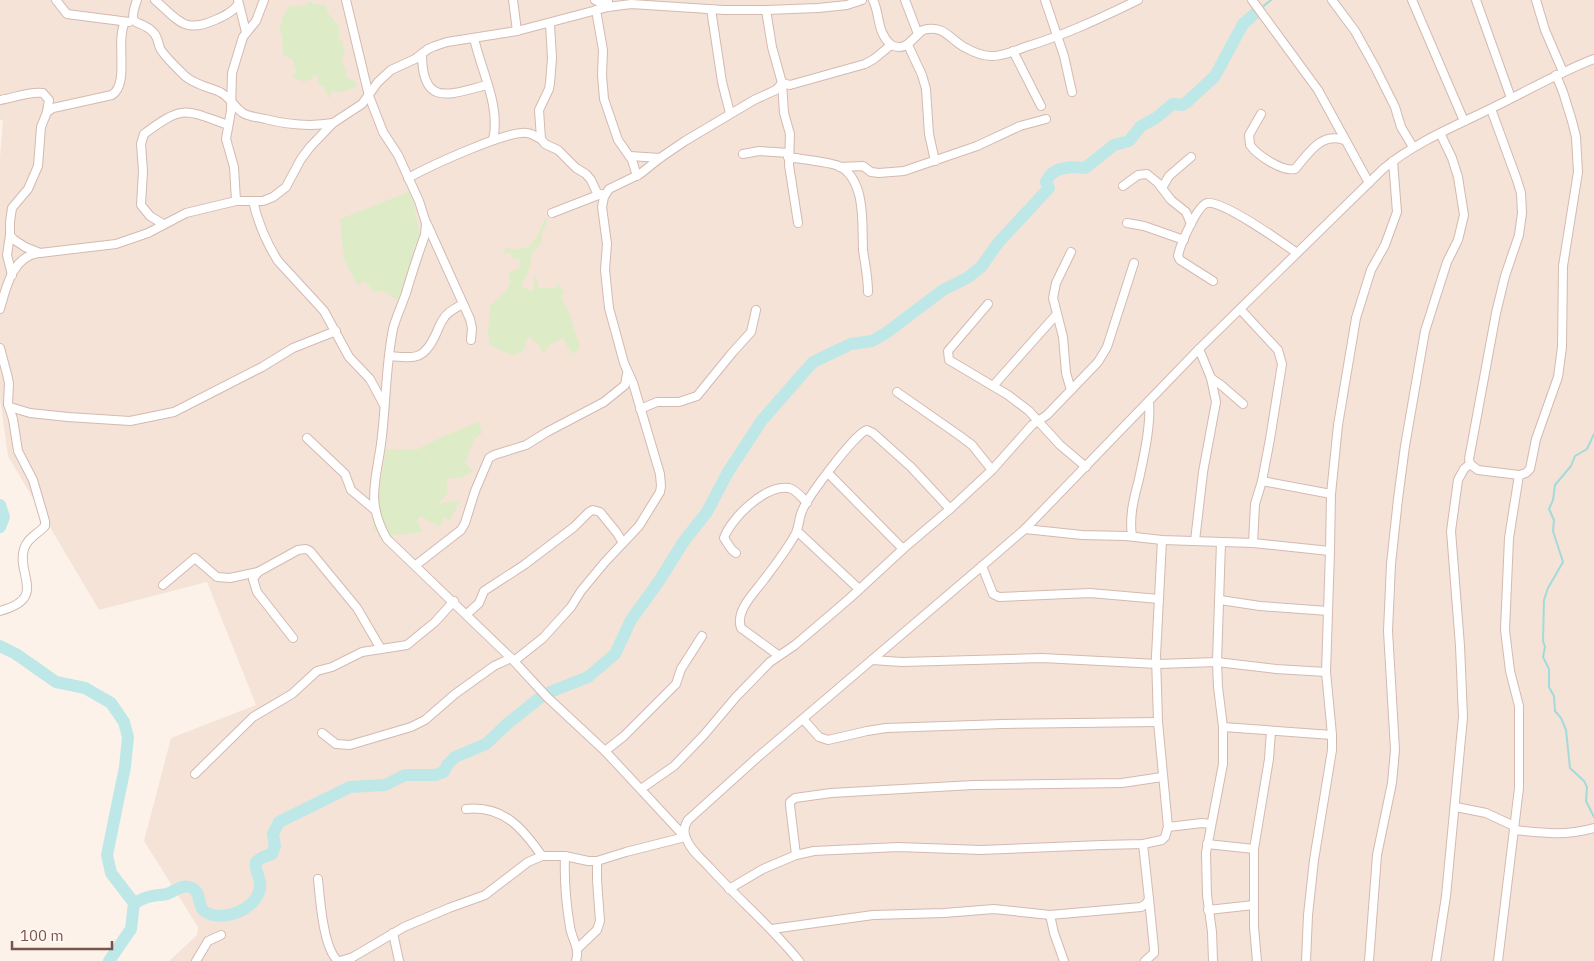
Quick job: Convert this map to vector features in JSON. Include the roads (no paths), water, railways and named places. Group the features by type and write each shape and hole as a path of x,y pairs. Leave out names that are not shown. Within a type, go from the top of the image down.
{"street":[{"path":"56,0 67,14 124,22 134,21 152,31 156,36 160,49 185,76 194,82 223,93 242,112 250,116 297,126 333,123"},
{"path":"134,21 132,12 137,0"},
{"path":"155,0 183,24 190,27 206,24 232,12 238,3"},
{"path":"236,201 234,168 226,139 231,112 230,83 233,65 246,32 256,21 264,0"},
{"path":"346,0 369,96 383,132 398,155 419,201 426,223 470,319 471,340"},
{"path":"513,0 517,31"},
{"path":"595,0 608,4 766,10 847,5 861,0"},
{"path":"873,0 876,6 881,33 891,45 897,48 908,45 922,30 935,28 947,33 965,48 992,56 1058,37 1138,0"},
{"path":"905,0 918,34"},
{"path":"1045,0 1058,37 1072,92"},
{"path":"1252,0 1318,90 1369,183"},
{"path":"1332,0 1355,31 1375,67 1395,107 1401,128 1413,147"},
{"path":"1412,0 1464,122"},
{"path":"1476,0 1511,98"},
{"path":"1470,464 1478,470 1519,475 1526,473 1530,469 1536,439 1558,377 1562,347 1563,266 1578,172 1574,129 1560,74 1536,0"},
{"path":"238,3 246,32"},
{"path":"0,309 15,268 30,255 116,244 148,233 186,213 236,201 253,201 273,197 286,187 301,159 333,123 362,104 373,88 391,70 415,59 428,49 441,44 550,24 596,10 608,4"},
{"path":"711,9 722,82 730,113"},
{"path":"596,10 603,50 604,98 618,140 621,147 630,156 637,176"},
{"path":"766,10 772,47 782,83 784,113 790,134 789,155 798,223"},
{"path":"47,112 53,108 112,95 117,92 121,80 120,43 124,22"},
{"path":"541,139 539,110 549,89 552,58 550,24"},
{"path":"474,38 478,58 493,103 495,132 493,140"},
{"path":"782,83 790,84 856,67 874,60 891,45"},
{"path":"908,45 922,74 926,89 929,134 934,161"},
{"path":"1014,51 1041,106"},
{"path":"422,54 424,79 440,94 447,95 487,85"},
{"path":"685,837 684,828 688,820 759,756 1025,529 1240,309 1393,161 1440,132 1594,59"},
{"path":"552,213 598,195 637,176 660,158 730,113 776,90 782,83"},
{"path":"0,100 32,92 44,93 49,100 41,128 38,166 28,189 11,211 7,255 12,275"},
{"path":"1470,464 1470,453 1496,313 1505,276 1519,235 1522,213 1521,193 1491,109"},
{"path":"163,224 150,216 141,205 143,172 141,144 144,134 168,116 178,113 195,113 228,125"},
{"path":"1260,114 1249,135 1250,145 1265,158 1288,170 1295,168 1324,139 1332,137 1344,140"},
{"path":"743,154 760,151 840,166 863,166 872,172 896,172 977,146 1020,126 1046,119"},
{"path":"1369,961 1377,855 1392,783 1396,750 1388,631 1391,564 1398,499 1425,331 1448,262 1458,240 1464,215 1458,177 1440,132"},
{"path":"408,178 427,167 493,140 520,133 528,133 558,150 576,168 586,174 598,195"},
{"path":"630,156 660,158"},
{"path":"1162,188 1169,176 1191,157"},
{"path":"1306,961 1311,888 1318,830 1331,759 1332,735 1326,672 1331,494 1338,425 1356,318 1371,270 1385,245 1397,212 1393,161"},
{"path":"840,166 853,178 860,201 868,292"},
{"path":"1123,186 1138,175 1147,174 1162,188 1171,200 1186,212 1191,224"},
{"path":"322,734 336,744 350,745 411,727 425,720 455,694 494,666 513,659 549,632 648,512 660,492 660,474 633,383 627,374 609,308 602,207 604,197 610,189"},
{"path":"253,201 260,228 272,253 324,311 350,357 374,385 384,406"},
{"path":"1213,281 1178,258 1191,224 1199,210 1206,204 1213,203 1220,206 1255,225 1297,253"},
{"path":"1186,212 1199,210"},
{"path":"426,223 425,235 394,328 389,356 382,443 374,485 375,510 379,526 387,539 513,659 547,697 605,750 685,837 691,847 729,889 772,929 799,961"},
{"path":"1127,223 1144,226 1184,240"},
{"path":"10,235 17,242 34,252 40,253"},
{"path":"1071,252 1059,276 1054,292 1056,315 1063,337 1066,373 1071,390"},
{"path":"641,788 674,766 704,736 736,697 778,655 803,638 950,509 992,470 1025,432 1071,390 1103,355 1134,263"},
{"path":"389,356 406,357 424,353 430,346 442,319 463,304"},
{"path":"988,304 947,354 949,360 1008,395 1039,420 1060,445 1086,467"},
{"path":"1240,309 1278,350 1282,364 1262,481 1255,504 1253,543"},
{"path":"640,409 658,402 679,402 697,396 751,332 756,310"},
{"path":"993,386 1056,315"},
{"path":"8,404 17,410 30,413 79,418 130,421 164,415 174,412 262,367 293,348 336,331"},
{"path":"0,348 9,383 8,404 13,419 18,451 33,480 45,521 45,526 30,539 23,550 22,557 28,584 26,593 22,601 0,611"},
{"path":"1195,541 1203,472 1216,402 1211,378 1200,349"},
{"path":"416,565 461,530 475,491 491,456 526,445 604,402 625,385 627,374"},
{"path":"1211,378 1243,404"},
{"path":"897,392 972,445 992,470"},
{"path":"1132,536 1131,516 1142,466 1149,418 1149,402"},
{"path":"778,655 741,628 740,622 746,604 784,553 797,531 803,509 828,473 859,434 867,430 873,433 905,462 950,509"},
{"path":"306,438 345,474 351,490 375,510"},
{"path":"1436,961 1446,896 1449,851 1456,807 1463,716 1460,646 1451,531 1458,480 1464,469 1470,464"},
{"path":"828,473 903,549"},
{"path":"1498,961 1519,788 1519,706 1510,671 1505,639 1505,621 1509,538 1519,475"},
{"path":"1262,481 1331,494"},
{"path":"736,553 724,538 728,528 745,508 774,490 789,488 797,492 807,503"},
{"path":"467,614 479,603 484,591 524,565 593,510 600,512 623,543"},
{"path":"1025,529 1082,535 1132,536 1162,540 1253,543 1330,551"},
{"path":"797,531 859,589"},
{"path":"729,889 763,869 796,855 826,850 898,847 980,850 1144,844 1162,840 1168,827 1158,722 1158,664 1156,656 1162,540"},
{"path":"1213,961 1206,868 1207,844 1223,764 1223,727 1217,662 1221,542"},
{"path":"163,585 195,558 217,577 230,578 258,572 298,550 306,549 310,551 361,614 381,649"},
{"path":"982,566 993,594 999,597 1090,593 1159,599"},
{"path":"258,572 253,579 254,588 292,638"},
{"path":"1220,600 1260,606 1328,611"},
{"path":"195,774 253,717 292,694 317,671 332,667 362,652 401,647 411,642 435,622 454,601"},
{"path":"605,750 624,736 676,684 681,670 702,636"},
{"path":"872,660 902,662 1042,658 1158,664 1217,662 1276,669 1326,672"},
{"path":"803,719 819,737 828,740 867,730 886,728 1158,722"},
{"path":"1223,727 1332,735"},
{"path":"1257,961 1254,849 1269,759 1271,731"},
{"path":"796,855 790,805 790,802 795,798 831,793 973,785 1122,783 1162,778"},
{"path":"1456,807 1486,813 1514,828 1560,834 1594,828"},
{"path":"466,809 481,809 504,815 517,825 542,856"},
{"path":"1168,827 1202,823 1211,824"},
{"path":"318,879 324,928 331,954 339,961 353,957 394,932 428,916 485,895 528,862 542,856 566,856 597,861 685,837"},
{"path":"1144,844 1155,957 1145,961"},
{"path":"1207,844 1254,849"},
{"path":"566,856 564,878 570,930 578,948 576,961"},
{"path":"578,948 597,930 600,921 597,861"},
{"path":"772,929 873,915 944,913 994,909 1050,915 1141,906 1146,904 1149,899"},
{"path":"1208,910 1254,905"},
{"path":"1050,915 1064,961"},
{"path":"394,932 399,961"},
{"path":"196,961 208,941 221,935"}],"waterway":[{"path":"1261,8 1271,0"},
{"path":"550,692 588,677 615,654 631,620 659,581 684,541 707,512 728,472 762,420 813,362 851,344 872,341 886,333 943,290 967,278 981,267 998,243 1049,188 1046,182 1053,173 1057,170 1073,167 1085,168 1114,145 1129,141 1141,126 1156,118 1173,104 1182,105 1187,102 1215,76 1243,24 1259,10"},
{"path":"1594,434 1587,449 1575,456 1571,466 1555,485 1553,500 1549,509 1554,520 1553,531 1563,562 1548,588 1544,600 1543,641 1545,647 1543,657 1549,669 1549,687 1554,696 1555,711 1561,718 1566,730 1570,768 1584,781 1587,787 1586,801 1594,817"},
{"path":"0,505 4,517 0,527"},
{"path":"0,646 16,654 56,682 85,688 111,703 124,722 128,737 125,767 107,855 111,873 134,903 131,929 109,961"},
{"path":"134,903 147,897 167,894 186,886 195,890 202,908 211,915 229,915 246,908 253,902 260,888 256,862 272,854 275,846 273,834 279,822 350,787 385,785 405,775 435,775 444,772 447,765 455,757 486,744 507,724 542,696"}]}
